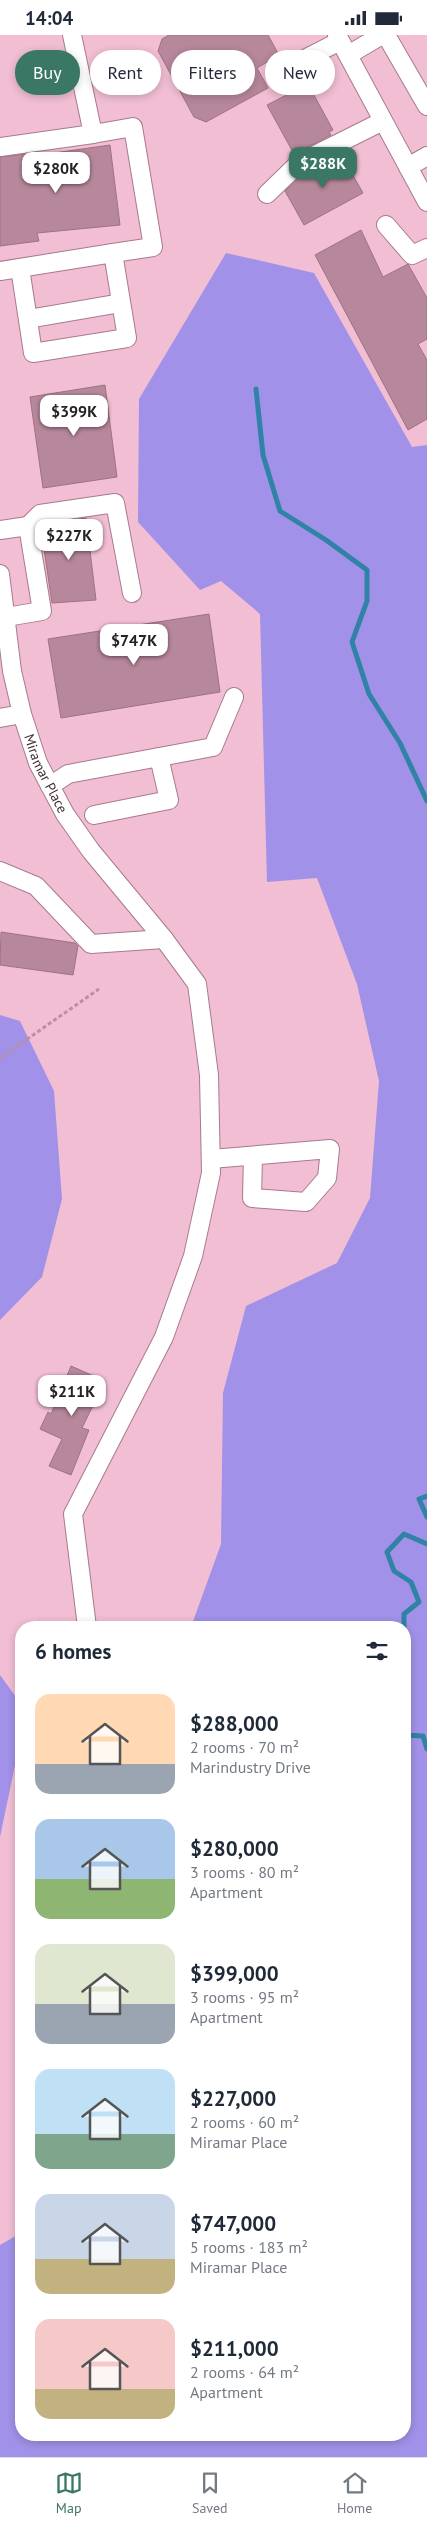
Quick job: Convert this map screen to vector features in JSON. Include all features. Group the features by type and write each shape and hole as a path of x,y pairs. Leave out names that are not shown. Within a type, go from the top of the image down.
{"street":[{"path":"72,35 93,134"},
{"path":"326,50 342,43 382,35"},
{"path":"386,35 427,106"},
{"path":"342,43 427,202"},
{"path":"267,194 299,163 383,121"},
{"path":"0,147 133,127 153,247 0,271"},
{"path":"408,167 427,156"},
{"path":"386,225 412,255 427,248"},
{"path":"20,268 33,353 127,338 113,253"},
{"path":"28,319 121,303"},
{"path":"0,530 28,526 40,513 115,503 132,593"},
{"path":"6,617 42,611 28,526"},
{"name":"Miramar Place","path":"0,575 6,617 6,672 38,763 65,813 91,851 164,939 197,984 209,1075 211,1159 194,1256 164,1337 73,1514 86,1621"},
{"path":"50,785 68,773 213,747 234,697"},
{"path":"0,718 22,714"},
{"path":"94,815 169,800 159,757"},
{"path":"0,871 36,886 90,944 164,939"},
{"path":"211,1159 254,1157 330,1149 327,1178 306,1202 252,1198 254,1157"}],"path":[{"path":"0,1058 99,989"}],"shaded area":[{"path":"226,253 314,273 412,447 427,445 427,2457 0,2457 0,2245 15,2236 15,2441 411,2441 411,1621 193,1621 221,1544 223,1393 246,1306 337,1263 370,1198 379,1081 357,984 317,878 267,882 260,614 221,581 200,590 138,522 139,399"},
{"path":"0,1015 20,1021 54,1091 62,1199 42,1277 0,1320"},
{"path":"0,1675 15,1696 15,1765 0,1837"}],"building":[{"path":"169,35 268,35 276,50 265,50 265,63 257,68 265,83 265,90 206,122 194,117 182,95 255,95 255,50 171,50 171,75 161,56 161,50 158,50 162,39"},
{"path":"287,95 314,95 333,130 329,132 331,135 294,154 267,105"},
{"path":"110,145 120,225 37,233 39,241 0,246 0,157 25,154 26,157"},
{"path":"341,154 363,193 304,225 285,191 305,172"},
{"path":"361,230 383,277 408,264 427,298 427,339 418,344 427,360 427,419 408,430 315,255"},
{"path":"105,385 117,477 43,488 30,397"},
{"path":"86,518 96,600 52,603 41,529 45,524"},
{"path":"209,614 220,692 61,718 48,639"},
{"path":"1,932 75,943 78,946 73,975 0,965"},
{"path":"71,1366 105,1381 82,1428 89,1430 71,1475 49,1466 62,1439 40,1429 48,1412 51,1414"}],"waterway":[{"path":"256,389 263,455 280,511 326,540 367,570 367,601 352,642 369,694 400,743 427,801"},
{"path":"427,1496 419,1499 427,1517"},
{"path":"404,1621 404,1614 419,1602 411,1582 394,1571 387,1552 404,1534 427,1544"},
{"path":"411,1735 423,1736 427,1749"}]}
